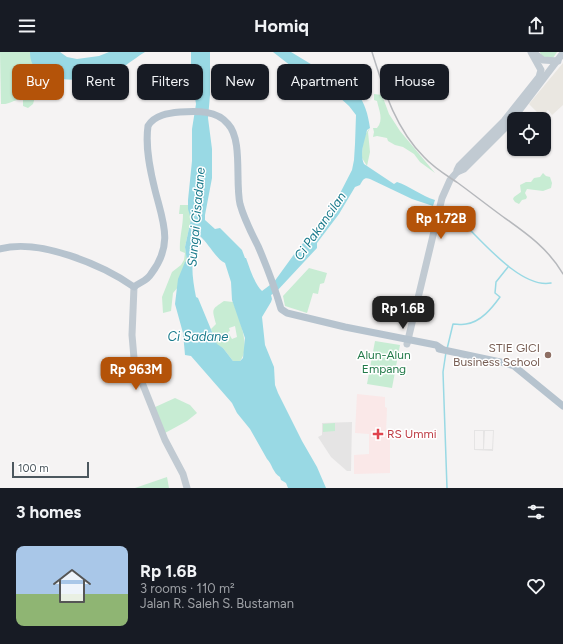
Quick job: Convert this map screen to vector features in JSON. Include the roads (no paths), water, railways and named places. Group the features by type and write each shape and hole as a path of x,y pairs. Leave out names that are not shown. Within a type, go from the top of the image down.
{"main road":[{"path":"532,52 543,60 558,61"},
{"path":"409,343 442,198 450,180 457,172 461,164 504,121 539,77 541,70 532,52"},
{"path":"457,172 464,169 509,124 563,53"},
{"path":"134,288 147,279 152,273 165,247 164,221 155,189 149,159 148,126 153,119 163,115 190,112 219,115 224,118 234,132 240,204 246,222 276,292 281,309 287,313 349,328 351,331 371,334 514,366 563,406"},
{"path":"0,249 32,247 69,256 106,270 134,288"},
{"path":"134,288 132,347 136,364 165,440 183,474 187,488"}],"water":[{"path":"30,52 60,52 67,57 77,59 99,56 109,52 145,52 127,64 72,64 72,80 64,79 64,64 32,64"},
{"path":"191,52 210,52 210,95 208,118 212,149 212,178 205,220 215,229 220,228 242,250 254,280 262,291 274,282 295,253 334,205 352,170 354,160 356,115 342,100 361,100 366,109 370,128 367,130 363,147 362,156 364,164 394,184 397,182 435,200 433,206 412,199 370,179 364,179 360,185 355,187 339,214 317,243 317,248 276,292 271,295 271,302 262,317 265,345 274,367 275,385 302,441 317,467 326,488 288,488 286,483 281,480 274,471 250,429 237,413 232,403 191,356 185,355 183,333 175,304 178,279 185,262 187,261 185,247 191,219 188,209 188,200 192,161 192,129 195,100 203,100 203,64 191,64","holes":["200,236 225,263 231,282 232,300 245,338 243,358 240,361 233,361 223,348 217,344 198,298 196,297 192,266 194,250"]},
{"path":"273,52 291,52 311,64 288,64"}],"waterway":[{"path":"442,208 458,218 489,249 514,270 526,278 539,283 551,283"},
{"path":"447,349 453,324 471,323 477,320 486,314 500,297 495,293 496,282 508,267"},
{"path":"446,352 443,372 447,488"}],"railway":[{"path":"372,52 392,108 405,134 414,146 436,168 536,242 551,256 563,274"}],"place":[{"name":"STIE GICI Business School","path":"548,355"},
{"name":"RS Ummi","path":"378,434"}],"water label":[{"name":"Sungai Cisadane","path":"196,217"},
{"name":"Ci Pakancilan","path":"320,226"},
{"name":"Ci Sadane","path":"198,336"}],"park label":[{"name":"Alun-Alun Empang","path":"384,362"}]}
